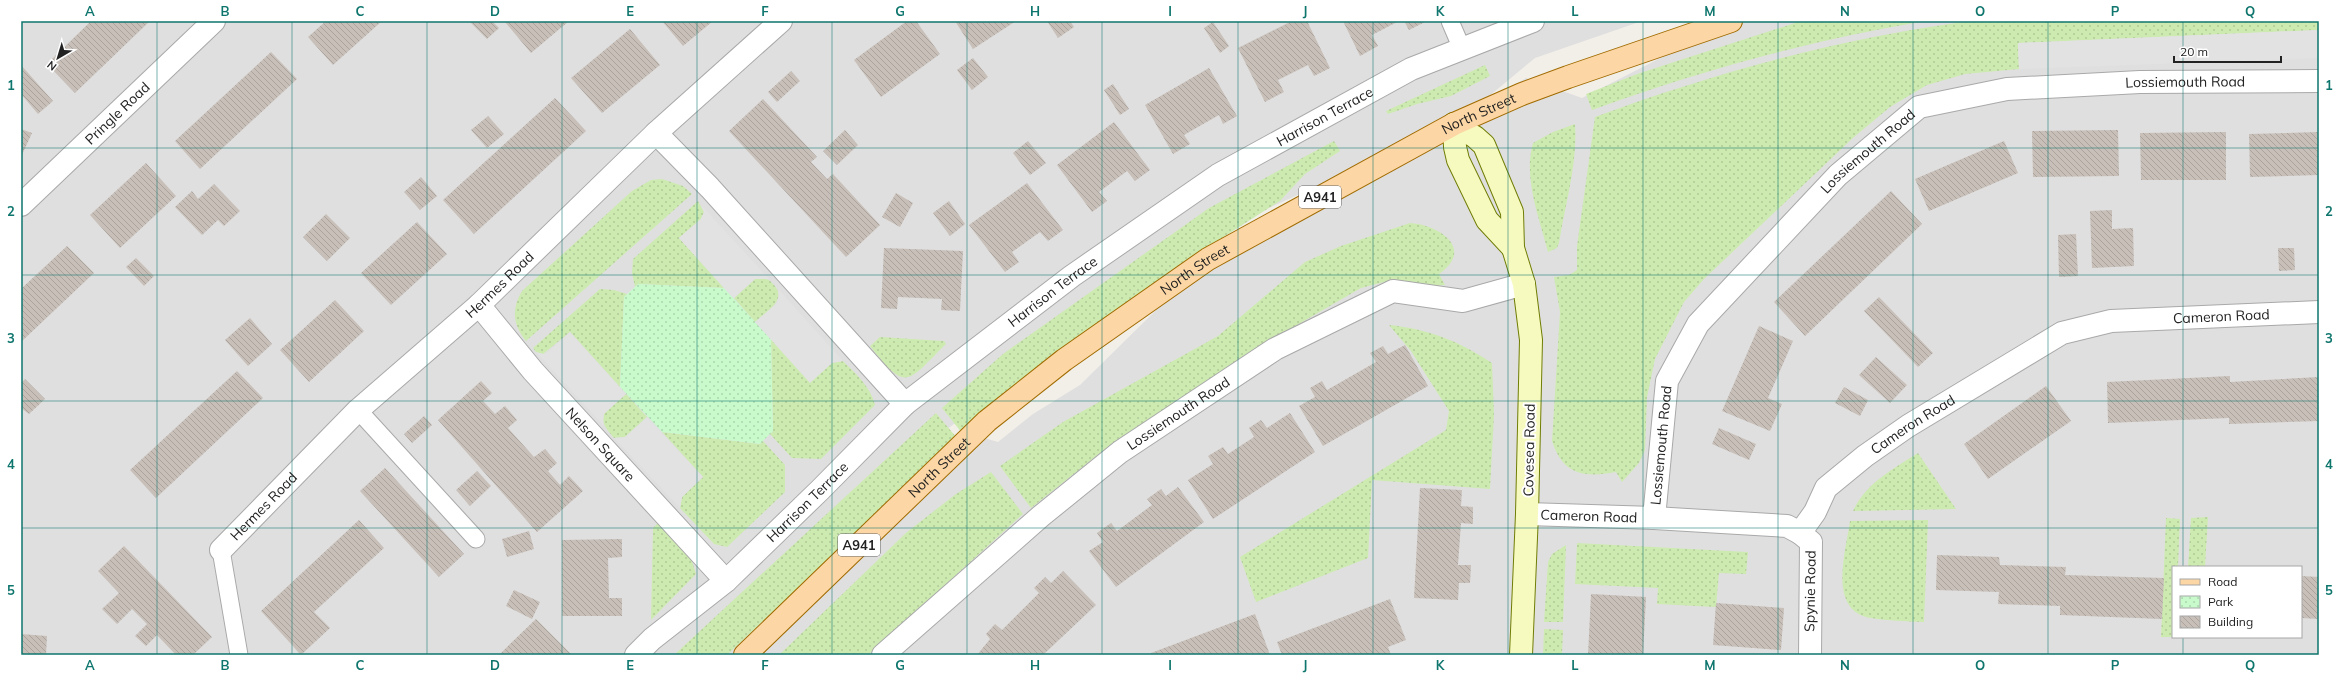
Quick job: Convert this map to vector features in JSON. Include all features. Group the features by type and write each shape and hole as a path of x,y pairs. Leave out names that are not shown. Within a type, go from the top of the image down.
{"main road":[{"name":"North Street","path":"745,655 987,421 1064,360 1126,314 1208,260 1454,124 1548,84 1731,21"}],"street":[{"name":"Pringle Road","path":"21,205 214,21"},
{"name":"Hermes Road","path":"221,550 358,410 479,305 656,133 781,21"},
{"name":"Harrison Terrace","path":"636,655 652,639 726,581 820,490 905,404 1072,276 1218,175 1411,68 1533,21"},
{"name":"Lossiemouth Road","path":"1654,518 1667,381 1698,324 1838,175 1919,107 2007,89 2140,82 2319,81"},
{"name":"Covesea Road","path":"1454,124 1475,137 1484,145 1512,212 1513,248 1524,284 1531,340 1527,514 1521,655"},
{"name":"Covesea Road","path":"1454,124 1455,147 1458,160 1487,220 1513,248"},
{"path":"656,133 710,188 905,404"},
{"name":"Lossiemouth Road","path":"884,655 1041,516 1120,452 1275,349 1393,291 1463,301 1524,284"},
{"name":"Nelson Square","path":"479,305 533,371 726,581"},
{"name":"Cameron Road","path":"1527,514 1654,518 1787,526 1800,533 1815,512 1826,488 1865,456 1908,426 2062,333 2112,321 2319,312"},
{"name":"Spynie Road","path":"1800,533 1811,542 1810,655"}],"lane":[{"path":"1450,21 1462,49"},
{"path":"358,410 476,539"},
{"path":"221,550 239,655"}],"shaded area":[{"path":"21,21 1642,21 1535,58 1459,121 1526,78 1582,98 1733,21 2319,21 2319,655 21,655","holes":["1452,125 1377,180 1208,259 1080,385 1033,414 998,442 974,435 781,619 946,430 1198,240"]},
{"path":"2319,30 2319,58 2019,69 2018,43"},
{"path":"701,205 769,279 755,279 734,298 724,288 679,238 701,219 704,212"},
{"path":"778,289 843,361 832,363 810,383 755,322 777,303 779,297"},
{"path":"570,332 626,394 604,414 603,425 536,352 543,354 548,352"},
{"path":"647,417 703,477 682,497 680,508 614,438 625,437"}],"green space":[{"path":"1801,21 1925,21 1840,37 1798,47 1674,82 1592,110 1586,94 1637,74"},
{"path":"1970,21 2319,21 2319,30 2018,43 2019,69 1965,74 1927,85 1890,107 1854,137 1704,279 1684,302 1655,359 1647,397 1645,450 1639,463 1622,482 1616,472 1605,474 1585,474 1576,472 1562,461 1552,441 1560,312 1554,277 1569,275 1577,270 1577,246 1595,117 1687,85 1780,58 1875,37"},
{"path":"1485,65 1490,76 1451,96 1417,104 1388,114 1386,111"},
{"path":"1575,124 1575,153 1573,168 1559,243 1557,248 1548,252 1533,198 1530,156 1533,143 1553,132"},
{"path":"1334,141 1340,151 1305,174 1280,201 1225,236 1098,323 962,433 942,408 1003,354 1209,208"},
{"path":"662,179 683,186 692,194 526,341 518,329 515,317 516,304 522,291 632,191 651,180"},
{"path":"698,201 704,212 701,219 679,238 724,288 638,284 635,287 632,273 633,259"},
{"path":"1410,223 1432,228 1442,233 1454,247 1454,256 1449,265 1439,274 1445,285 1429,286 1407,281 1388,281 1361,288 1271,340 1114,442 1031,508 1000,466 1063,422 1218,336 1305,262 1341,246"},
{"path":"755,279 767,279 774,285 778,291 778,296 774,306 755,322 734,298"},
{"path":"638,284 724,288 771,339 773,431 760,444 662,432 620,387 624,297"},
{"path":"600,289 614,290 627,294 624,297 620,387 570,332 543,354 536,352 533,348"},
{"path":"1389,325 1443,337 1467,348 1492,363 1494,415 1490,489 1372,480 1368,558 1256,602 1240,557 1446,430 1449,411 1411,351"},
{"path":"880,337 944,341 946,344 915,374 907,377 900,376 892,371 870,346"},
{"path":"771,339 810,382 832,363 843,361 862,381 873,398 875,405 821,459 792,458 770,434 773,431"},
{"path":"626,394 647,417 625,437 614,438 607,430 604,423 604,413"},
{"path":"936,413 957,438 727,655 674,655"},
{"path":"662,432 760,444 763,441 785,465 785,492 727,547 714,544 680,508 682,497 703,477"},
{"path":"1918,453 1956,509 1853,511 1865,492 1890,471"},
{"path":"991,472 1023,514 868,655 779,655 907,532 956,494"},
{"path":"2208,517 2205,566 2188,566 2191,518"},
{"path":"2166,518 2180,519 2178,566 2172,566 2172,637 2161,637"},
{"path":"1928,520 1924,622 1877,619 1857,613 1849,604 1844,592 1842,578 1850,521"},
{"path":"659,522 691,558 696,574 651,620 653,528"},
{"path":"1577,543 1748,552 1746,574 1719,573 1716,607 1657,604 1658,588 1575,584"},
{"path":"1566,545 1563,622 1544,622 1548,562 1552,554"},
{"path":"1544,629 1563,630 1562,655 1543,655"}],"building":[{"path":"91,21 150,21 75,93 47,64"},
{"path":"326,21 382,21 333,65 308,37"},
{"path":"469,21 492,21 499,28 487,39"},
{"path":"569,21 531,53 505,22"},
{"path":"662,21 713,21 683,46"},
{"path":"907,21 916,21 940,54 881,97 854,60"},
{"path":"955,21 1016,21 973,49"},
{"path":"1047,21 1070,21 1074,27 1058,38"},
{"path":"1292,21 1307,21 1330,68 1314,76 1308,65 1278,80 1284,92 1265,102 1238,48"},
{"path":"1343,21 1399,21 1372,35 1378,46 1360,56"},
{"path":"1404,21 1424,21 1425,22 1409,30"},
{"path":"1213,22 1229,46 1220,53 1204,28"},
{"path":"630,29 660,65 602,113 571,78"},
{"path":"271,52 297,79 200,169 175,141"},
{"path":"973,58 988,77 972,90 957,70"},
{"path":"21,65 53,101 38,114 21,94"},
{"path":"1209,68 1237,116 1223,124 1219,115 1184,135 1190,144 1173,154 1145,105"},
{"path":"791,71 800,81 777,102 768,92"},
{"path":"1113,84 1129,109 1120,115 1104,90"},
{"path":"555,98 586,131 474,234 443,200"},
{"path":"763,99 817,157 811,162 827,179 833,174 880,225 846,257 729,131"},
{"path":"488,116 504,134 487,148 471,130"},
{"path":"1114,122 1150,170 1135,181 1127,171 1099,192 1107,201 1092,212 1057,165"},
{"path":"21,129 32,133 21,157"},
{"path":"845,130 858,145 837,165 823,151"},
{"path":"2118,130 2119,176 2033,177 2032,131"},
{"path":"2226,132 2226,180 2141,180 2140,133"},
{"path":"2319,132 2319,175 2250,177 2249,134"},
{"path":"1028,141 1046,163 1030,175 1013,153"},
{"path":"2004,141 2018,173 1929,211 1915,179"},
{"path":"146,163 176,196 120,248 90,215"},
{"path":"421,177 437,196 420,210 404,192"},
{"path":"1027,183 1063,230 1048,241 1040,232 1012,252 1019,262 1005,272 969,225"},
{"path":"214,184 240,211 224,226 218,220 202,235 175,207 192,191 198,199"},
{"path":"1891,191 1922,224 1805,336 1774,302"},
{"path":"896,193 913,203 900,227 882,217"},
{"path":"949,201 965,224 950,236 933,213"},
{"path":"2112,210 2112,229 2133,228 2134,266 2092,268 2090,211"},
{"path":"326,214 350,238 327,261 303,237"},
{"path":"417,222 447,254 391,305 361,273"},
{"path":"2076,234 2078,276 2059,277 2058,235"},
{"path":"67,246 94,273 21,342 21,289"},
{"path":"884,248 963,251 960,311 941,310 942,299 898,297 897,309 881,308"},
{"path":"2278,248 2294,248 2295,270 2279,271"},
{"path":"136,258 154,276 144,286 126,267"},
{"path":"1879,297 1933,353 1918,367 1864,311"},
{"path":"335,300 364,331 309,382 280,350"},
{"path":"250,318 272,344 248,366 225,340"},
{"path":"1759,326 1793,341 1768,398 1782,404 1770,431 1722,411"},
{"path":"1405,345 1428,386 1323,446 1299,406 1315,397 1310,388 1322,381 1327,390 1376,362 1370,353 1383,346 1388,354"},
{"path":"1876,357 1907,385 1890,403 1859,375"},
{"path":"237,371 263,398 156,498 130,470"},
{"path":"2230,376 2230,382 2319,377 2319,421 2229,424 2229,418 2108,423 2107,382"},
{"path":"25,379 45,399 29,414 21,408 21,383"},
{"path":"481,381 492,393 483,401 495,414 505,406 517,420 508,428 534,457 545,449 557,463 548,471 560,485 569,476 583,491 537,532 438,420"},
{"path":"2046,386 2071,421 1988,479 1964,444"},
{"path":"1844,387 1868,400 1860,416 1835,403"},
{"path":"1290,413 1315,452 1213,519 1188,480 1213,464 1208,456 1223,447 1228,454 1254,437 1249,428 1261,420 1267,428"},
{"path":"424,416 432,425 412,443 404,434"},
{"path":"1719,428 1756,444 1749,460 1712,444"},
{"path":"385,468 464,554 439,577 360,491"},
{"path":"477,471 491,486 470,506 456,490"},
{"path":"1178,487 1204,522 1116,587 1089,551 1103,542 1097,533 1111,523 1117,531 1152,505 1147,499 1161,489 1166,496"},
{"path":"1420,488 1462,490 1461,506 1473,507 1473,524 1461,523 1458,565 1471,565 1470,583 1459,583 1458,600 1414,598"},
{"path":"359,520 384,548 314,612 330,628 301,655 261,611"},
{"path":"529,531 534,549 507,557 502,539"},
{"path":"622,539 622,557 608,558 609,598 622,598 622,616 562,616 562,540"},
{"path":"124,546 212,637 193,655 176,655 157,635 146,646 135,636 147,624 132,609 117,624 102,609 119,593 98,571"},
{"path":"1937,555 1999,557 2000,565 2066,567 2065,575 2164,578 2162,619 2060,615 2060,606 1998,604 1999,592 1936,590"},
{"path":"1063,571 1096,605 1043,655 977,655 990,639 986,634 995,624 1002,630 1039,593 1034,588 1045,577 1051,583"},
{"path":"2302,576 2319,577 2319,619 2302,618"},
{"path":"514,590 540,602 532,619 506,606"},
{"path":"1591,594 1646,597 1643,655 1588,655"},
{"path":"1390,599 1406,640 1388,647 1391,655 1282,655 1277,642"},
{"path":"1716,603 1784,608 1781,650 1713,645"},
{"path":"1255,614 1270,655 1151,655 1151,653"},
{"path":"536,619 572,655 499,655 511,643"},
{"path":"21,634 47,636 46,655 21,655"}]}
